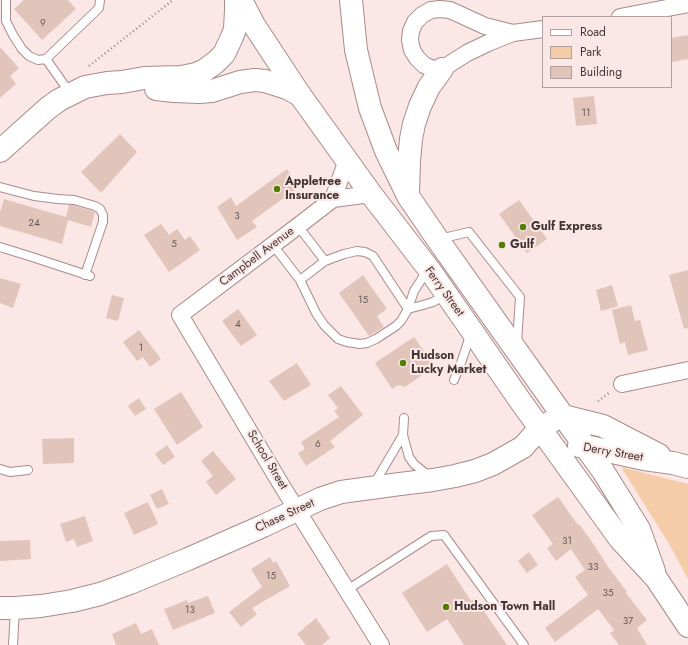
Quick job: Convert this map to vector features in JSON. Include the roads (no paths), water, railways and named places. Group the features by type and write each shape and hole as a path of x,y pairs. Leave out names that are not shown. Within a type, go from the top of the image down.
{"main road":[{"path":"0,151 48,108 59,100 85,87 144,78 180,77 196,74 205,70 224,54 232,37 235,29 236,0"},
{"name":"Ferry Street","path":"242,0 254,25 300,95 371,194 446,294 553,447 620,539 656,578 688,626"},
{"name":"Ferry Street","path":"351,0 356,50 370,108 386,151 408,196 603,471 639,529 656,578"},
{"path":"408,196 409,161 414,124 420,106 429,87 442,69"},
{"path":"122,82 166,90 199,92 212,91 240,82 255,80 265,81 287,88 300,95"},
{"name":"Chase Street","path":"8,608 41,606 72,601 100,594 188,560 320,499 341,492 433,480 475,471 493,464 523,447 540,428 563,416"},
{"name":"Derry Street","path":"563,416 603,426 680,465"},
{"name":"Derry Street","path":"523,447 585,446 680,465"}],"street":[{"path":"625,16 688,4"},
{"path":"513,33 486,26 450,10 440,9 431,10 422,15 415,22 411,31 410,40 412,50 424,65 433,69 442,69 467,53 513,33 542,29"},
{"path":"347,160 333,199 371,194"},
{"name":"Campbell Avenue","path":"180,315 333,199"},
{"name":"School Street","path":"180,315 297,510 381,645"},
{"path":"622,384 688,370"}],"lane":[{"path":"6,0 6,21 13,35 22,50 38,60 46,59 99,8 100,0"},
{"path":"46,59 71,94"},
{"path":"0,187 34,196 74,200 95,206 100,209 103,215 103,222 88,276 0,248"},
{"path":"298,226 325,261"},
{"path":"438,240 469,232 520,298 516,350"},
{"path":"273,245 300,280 316,313 324,325 338,339 347,342 360,344 367,343 396,326 401,321 408,309 414,291 423,277 430,272"},
{"path":"300,280 325,261 357,251 365,252 373,256 408,309"},
{"path":"408,309 433,302 446,294"},
{"path":"454,380 472,331"},
{"path":"404,418 403,435 409,457 414,464 433,480"},
{"path":"372,487 403,435"},
{"path":"0,469 10,472 28,470"},
{"path":"347,590 431,536 444,535 524,645"},
{"path":"8,608 13,645"}],"place":[{"name":"Appletree Insurance","path":"277,189"},
{"name":"Gulf Express","path":"523,227"},
{"name":"Gulf","path":"502,245"},
{"name":"Hudson Lucky Market","path":"403,363"},
{"name":"Hudson Town Hall","path":"446,607"}]}
